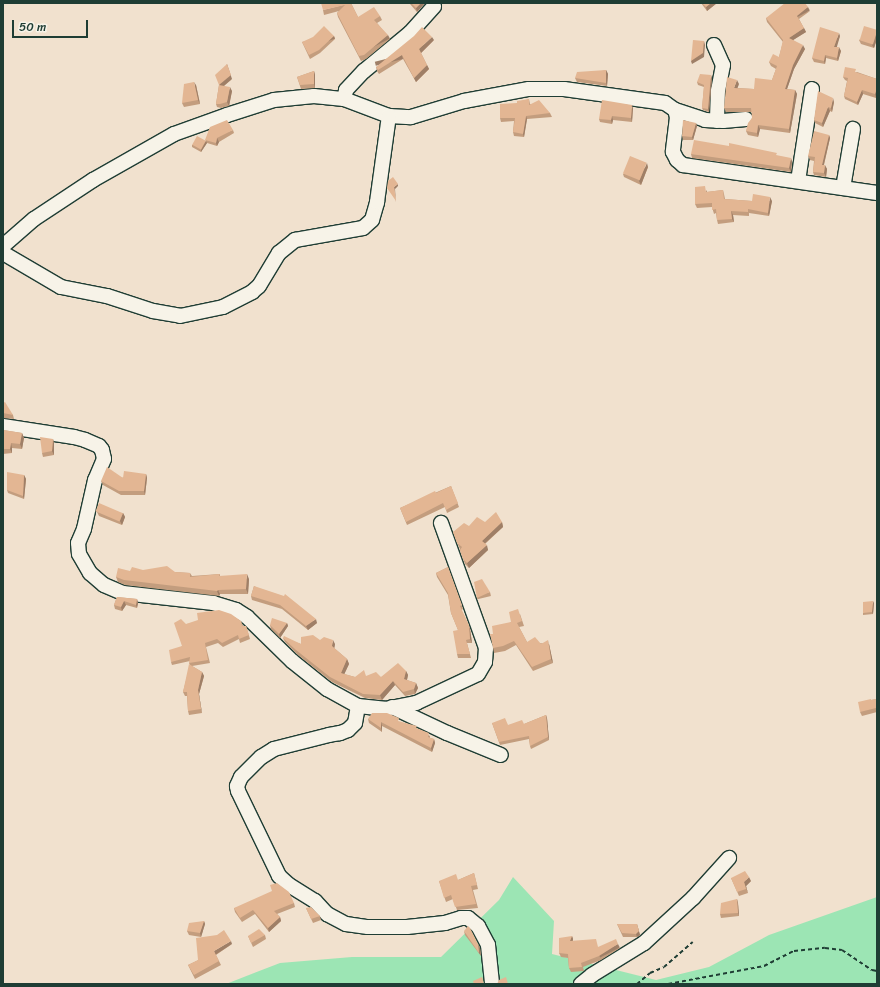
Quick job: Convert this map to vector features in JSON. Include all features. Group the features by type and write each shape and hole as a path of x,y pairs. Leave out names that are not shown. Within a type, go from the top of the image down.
{"street":[{"path":"344,99 346,90 364,71 410,33 434,6"},
{"path":"714,45 723,65 718,90 717,121"},
{"path":"3,246 34,219 93,180 174,134 274,100 314,96 344,99 389,116 411,117 464,100 529,89 564,89 665,103 675,110 705,120 717,121 746,119"},
{"path":"798,181 812,89"},
{"path":"675,110 677,117 674,152 677,160 684,165 877,193"},
{"path":"3,252 61,287 107,296 153,311 180,316 223,307 252,292 259,286 279,253 295,240 363,228 372,220 377,202 389,116"},
{"path":"843,188 853,129"},
{"path":"3,426 74,437 85,440 102,450 104,459 95,480 84,529 78,542 79,554 90,573 104,585 123,593 213,602 236,610 247,617 292,661 327,689 358,706 385,708 416,703 478,674 485,662 486,648 441,523"},
{"path":"358,706 355,723 348,730 274,749 260,757 241,777 237,786 238,792 279,876 289,885 315,901 328,914 346,924 368,927 407,927 468,918 478,926 488,945 492,984"},
{"path":"392,707 447,733 501,755"},
{"path":"581,984 592,975 644,943 693,898 729,858"}],"path":[{"path":"637,984 650,973 664,967 693,942"},
{"path":"668,984 764,966 794,951 826,948 842,950 872,970 877,971"}],"green space":[{"path":"513,877 554,921 552,954 656,980 709,967 769,935 877,897 877,984 226,984 280,963 352,957 441,957 499,900"}],"building":[{"path":"321,3 351,3 358,17 374,7 380,16 374,20 388,35 364,55 359,56 337,13 345,5 323,10"},
{"path":"411,3 421,3 416,8"},
{"path":"702,3 711,3 706,7"},
{"path":"785,3 805,3 808,7 797,16 804,28 789,38 803,45 793,65 785,89 795,90 789,129 758,125 757,133 746,131 748,123 752,118 751,108 724,108 727,77 737,80 734,88 754,89 755,78 772,80 777,66 769,62 773,54 779,57 783,40 766,18"},
{"path":"324,26 334,36 319,50 309,55 302,42 313,37"},
{"path":"864,26 877,30 873,44 860,40"},
{"path":"422,27 432,37 419,49 427,65 414,78 402,55 378,70 376,67 414,36"},
{"path":"820,27 839,33 834,47 839,47 837,58 825,55 824,61 812,58"},
{"path":"693,40 704,41 703,53 691,61"},
{"path":"227,64 231,75 219,85 215,75"},
{"path":"845,67 856,69 855,72 877,79 875,94 862,90 857,102 844,96 848,78 843,77"},
{"path":"606,70 606,83 575,78 577,72"},
{"path":"314,71 314,84 300,85 297,77"},
{"path":"700,74 711,75 708,109 702,108 704,85 697,82"},
{"path":"194,82 198,100 182,103 184,84"},
{"path":"219,85 230,87 227,102 216,104"},
{"path":"818,91 833,98 831,108 828,107 822,123 814,120"},
{"path":"529,99 529,105 539,100 550,113 526,116 523,134 513,132 515,118 500,118 500,104 517,103 517,101"},
{"path":"602,100 632,105 631,118 612,116 611,120 599,119"},
{"path":"227,120 233,130 217,138 216,143 205,140 210,127"},
{"path":"683,120 696,123 692,137 682,136"},
{"path":"814,131 829,135 822,165 825,165 824,173 813,172 815,157 808,156"},
{"path":"197,136 206,141 201,150 192,145"},
{"path":"694,140 729,146 729,143 777,153 776,155 791,158 789,168 691,154"},
{"path":"630,156 647,163 640,180 623,174"},
{"path":"393,177 398,184 394,187 396,201 387,188 388,181"},
{"path":"705,186 706,192 723,190 724,199 752,201 753,194 770,197 768,213 748,209 748,212 731,211 732,219 717,220 716,209 712,210 712,203 695,204 695,187"},
{"path":"5,402 13,415 3,413 3,403"},
{"path":"3,430 22,433 20,444 11,443 10,449 3,449"},
{"path":"40,437 53,439 52,451 42,453"},
{"path":"107,467 123,478 124,471 146,474 144,491 119,491 101,481"},
{"path":"7,472 24,475 23,496 7,490"},
{"path":"451,486 458,503 446,510 443,503 406,522 400,508 435,491 436,493"},
{"path":"99,503 123,513 119,521 95,511"},
{"path":"496,512 502,522 482,541 487,545 467,563 463,559 460,550 462,547 457,543 453,532 464,523 469,526 477,517 485,522"},
{"path":"167,566 175,572 190,573 190,577 220,574 219,576 247,574 246,589 217,591 124,580 116,577 118,568 130,571 132,567 143,570"},
{"path":"448,567 462,605 460,606 469,625 470,639 466,640 470,654 457,654 453,631 458,630 451,613 448,593 436,573"},
{"path":"482,579 490,592 477,598 474,582"},
{"path":"254,586 284,596 285,594 316,619 306,626 280,605 251,596"},
{"path":"117,597 137,599 136,605 124,601 121,607 114,605"},
{"path":"873,601 872,612 863,613 863,602"},
{"path":"518,609 522,621 517,623 527,642 535,637 541,644 548,640 551,659 532,667 514,641 503,646 493,648 490,634 493,634 492,626 511,622 509,612"},
{"path":"219,610 231,614 241,621 242,626 246,626 249,635 239,639 238,635 222,643 217,639 205,643 208,660 189,663 190,657 171,662 169,650 182,646 174,623 181,619 186,624 198,620 197,613"},
{"path":"272,618 287,623 279,634 270,625"},
{"path":"313,635 320,640 324,637 333,640 332,646 347,659 341,673 355,677 364,670 366,676 376,672 381,677 398,663 406,671 404,679 416,683 414,689 403,692 393,681 380,695 363,694 330,677 283,638 284,636 301,644 301,637"},
{"path":"189,664 202,672 198,690 201,709 188,711 187,692 183,692"},
{"path":"877,699 877,712 876,708 860,712 858,702"},
{"path":"372,713 387,713 399,718 398,721 417,726 416,728 429,733 428,737 434,739 431,748 381,722 381,728 368,719"},
{"path":"546,715 548,737 530,746 529,736 499,742 492,723 505,718 508,725 522,720 524,724"},
{"path":"745,871 749,877 744,882 746,889 737,892 731,878"},
{"path":"474,873 477,885 471,886 476,904 455,907 451,895 444,898 439,881 456,874 458,880"},
{"path":"277,883 289,892 294,903 274,911 280,917 268,928 253,910 240,918 234,908 272,891 270,885"},
{"path":"737,899 738,913 720,914 721,903"},
{"path":"311,907 320,916 311,919 306,908"},
{"path":"204,921 200,933 187,931 189,923"},
{"path":"617,924 637,924 639,931 636,934 622,933"},
{"path":"468,926 478,944 479,953 464,931"},
{"path":"259,929 265,935 251,943 248,936"},
{"path":"224,930 231,941 214,951 219,961 194,975 188,965 198,960 196,938 217,935"},
{"path":"572,936 570,941 596,939 598,947 616,939 618,944 599,956 581,963 582,967 569,968 568,954 559,953 559,938"},
{"path":"482,977 484,984 474,984 473,981"},
{"path":"506,977 508,984 497,984 499,980"}]}
